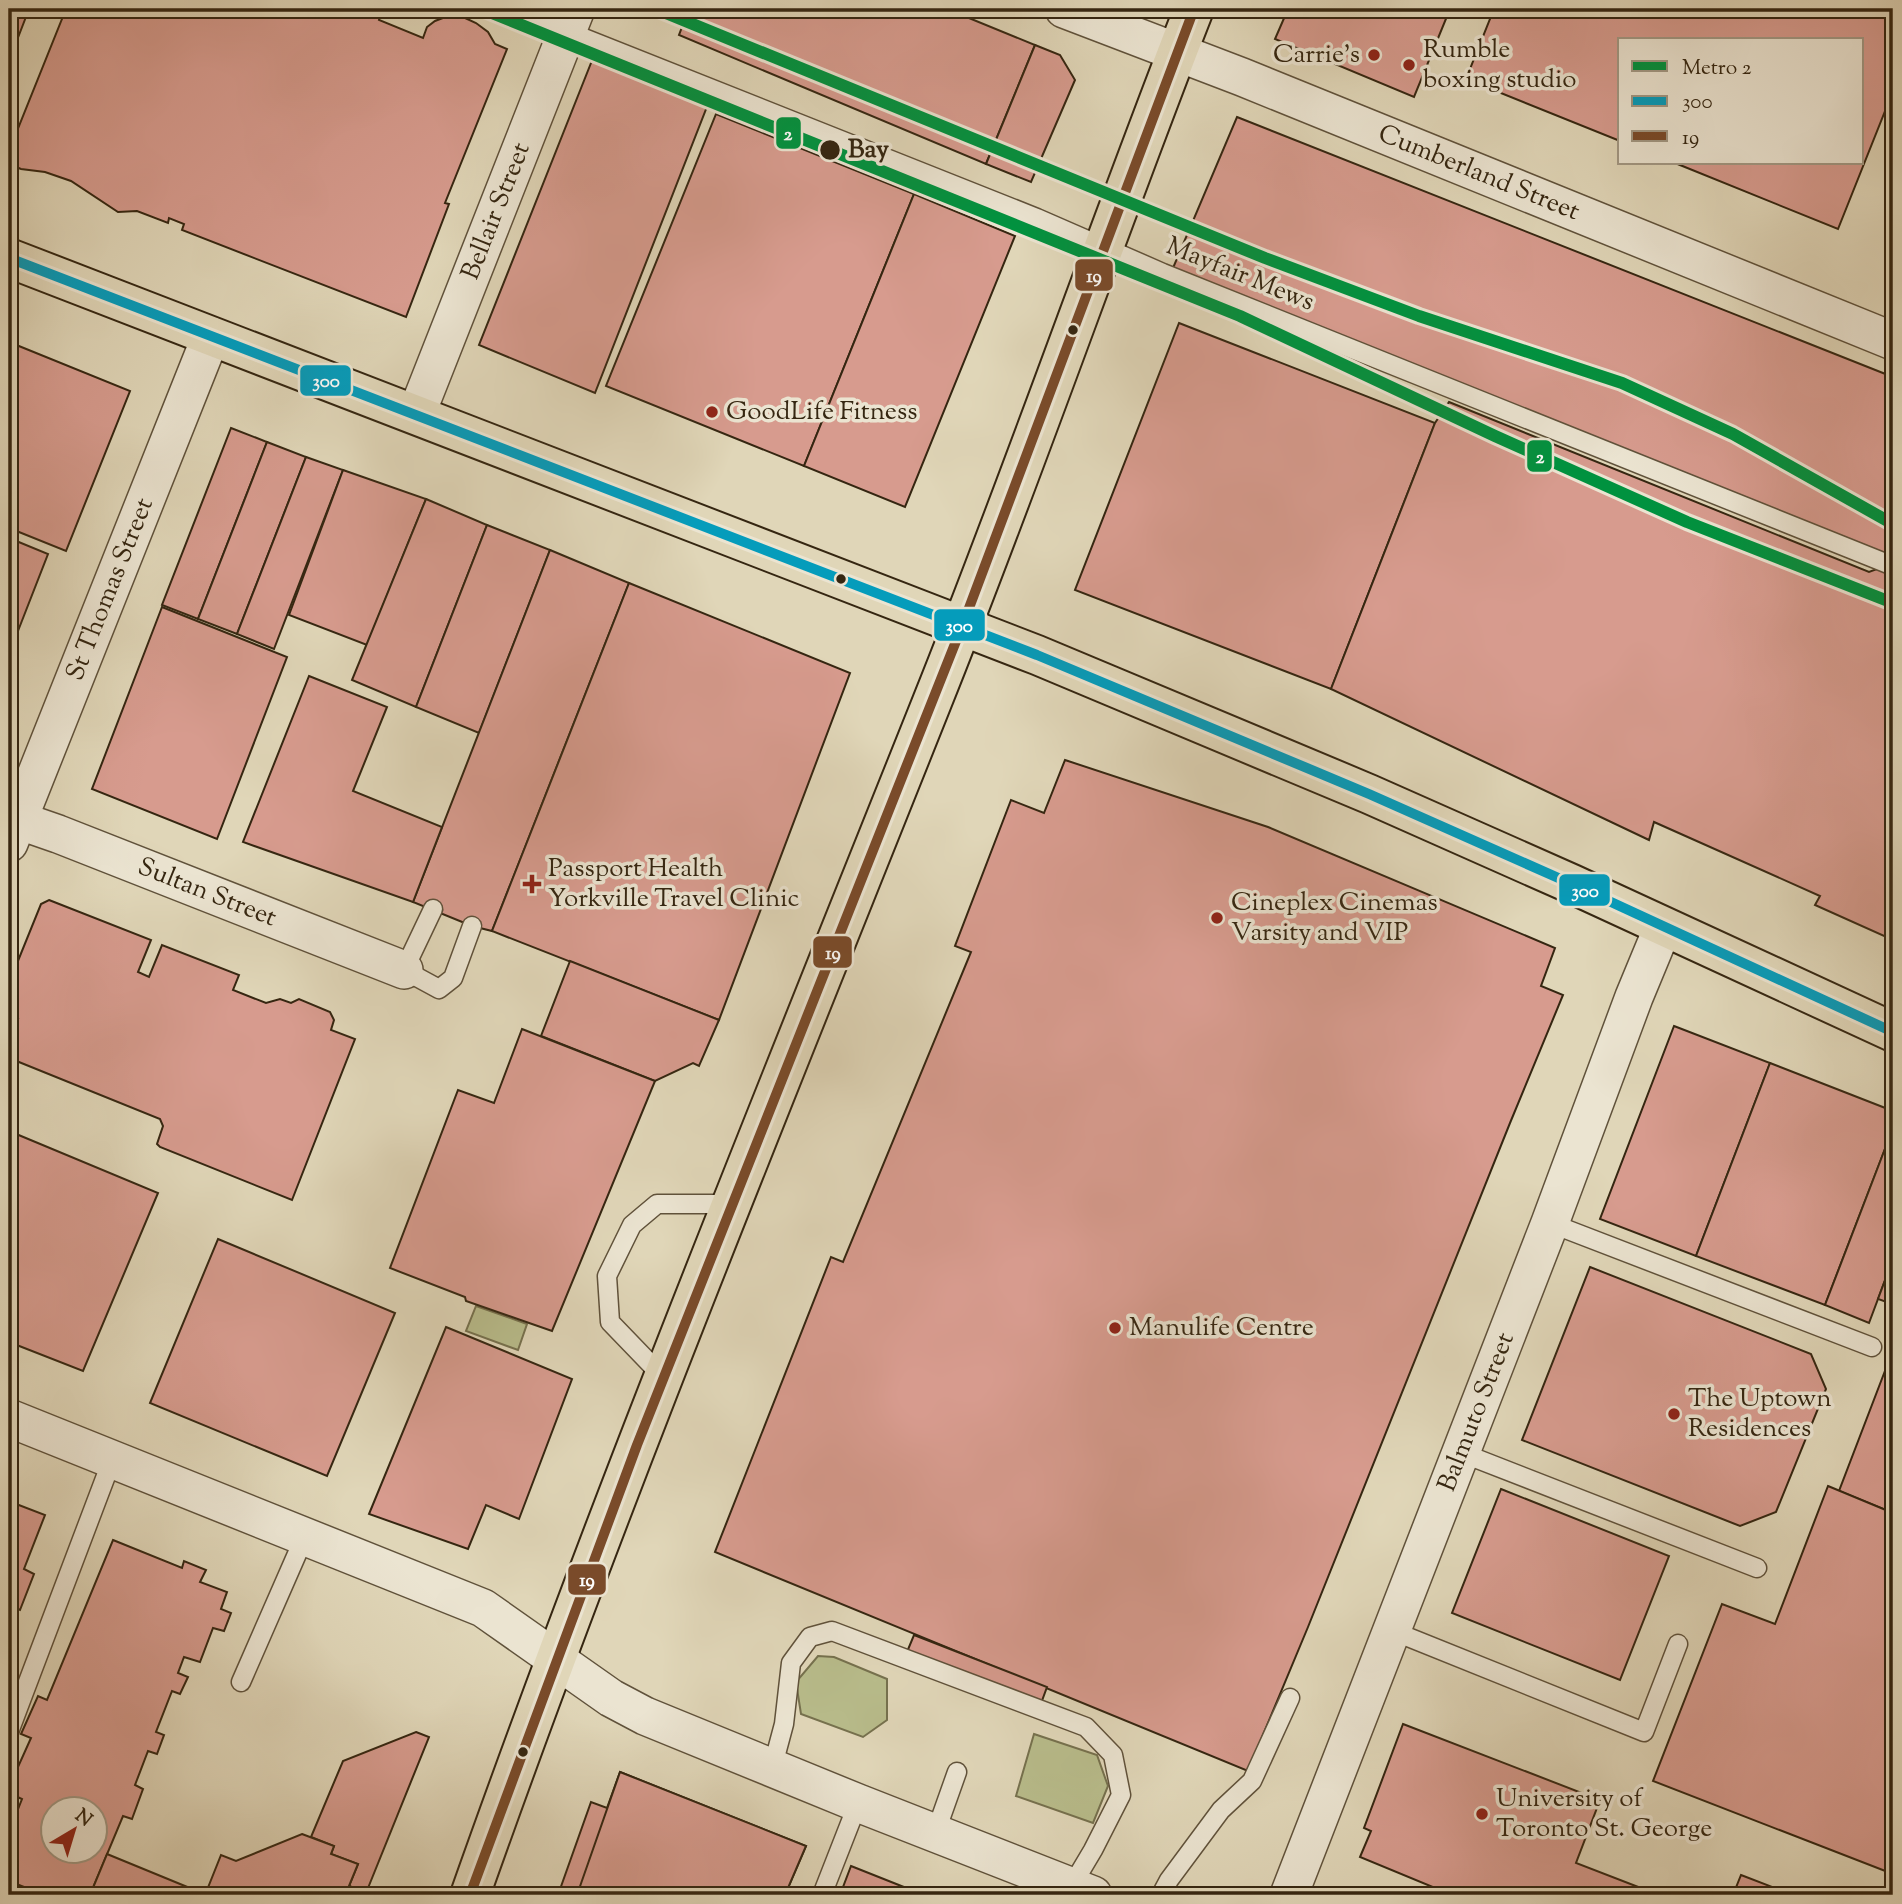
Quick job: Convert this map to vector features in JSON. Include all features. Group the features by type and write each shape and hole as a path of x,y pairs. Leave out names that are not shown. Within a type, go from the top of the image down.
{"main road":[{"path":"470,1895 555,1657 730,1204 962,625 1194,9"},
{"path":"9,258 962,625 1369,794 1893,1032"}],"street":[{"name":"Cumberland Street","path":"1064,9 1892,335"},
{"name":"Bellair Street","path":"416,415 572,20"},
{"name":"St Thomas Street","path":"12,827 211,336"},
{"name":"Sultan Street","path":"12,827 58,834 404,970"},
{"name":"Balmuto Street","path":"1289,1895 1663,927"},
{"path":"9,1418 483,1608 611,1698 645,1716 1082,1891"}],"lane":[{"name":"Mayfair Mews","path":"511,9 572,20 1163,273 1893,566"},
{"path":"433,909 404,970 439,989 453,978 472,926"},
{"path":"664,1378 610,1322 607,1276 632,1224 657,1204 730,1204"},
{"path":"1550,1223 1872,1347"},
{"path":"1462,1452 1757,1568"},
{"path":"9,1732 112,1460"},
{"path":"241,1682 304,1538"},
{"path":"772,1769 784,1724 791,1663 810,1637 832,1631 1086,1727 1113,1755 1121,1795 1093,1850 1082,1891"},
{"path":"1392,1631 1644,1732 1678,1644"},
{"path":"1161,1895 1169,1880 1221,1810 1252,1781 1290,1698"},
{"path":"935,1833 957,1772"},
{"path":"822,1895 858,1803"}],"green space":[{"path":"476,1306 527,1324 518,1350 466,1331"},
{"path":"818,1656 834,1657 887,1679 887,1720 863,1737 801,1714 796,1682"},
{"path":"1034,1734 1097,1755 1108,1786 1093,1823 1016,1796"}],"building":[{"path":"9,9 29,9 9,61"},
{"path":"66,9 382,9 379,20 423,38 427,27 435,21 448,16 463,17 488,32 495,44 507,49 445,203 449,204 406,317 182,230 184,224 169,218 168,223 137,211 118,212 71,181 9,164 9,151"},
{"path":"637,9 947,9 1035,45 986,164 679,35 682,27"},
{"path":"1288,9 1450,9 1414,97 1275,39"},
{"path":"1494,9 1893,9 1893,91 1864,164 1864,38 1618,38 1618,140 1466,79"},
{"path":"1035,45 1060,55 1075,80 1031,182 986,164"},
{"path":"593,58 708,104 595,393 479,345"},
{"path":"716,114 914,194 804,466 606,386"},
{"path":"1237,117 1893,377 1893,561 1173,268"},
{"path":"1677,164 1864,164 1838,229"},
{"path":"914,194 1015,236 905,507 804,466"},
{"path":"1179,323 1435,423 1331,689 1075,590"},
{"path":"9,342 130,391 66,551 9,528"},
{"path":"1449,402 1869,572 1885,566 1893,569 1893,940 1815,905 1820,896 1654,822 1649,840 1331,689 1435,423"},
{"path":"231,428 267,442 198,619 162,605"},
{"path":"267,442 306,457 237,634 198,619"},
{"path":"306,457 343,470 274,649 237,634"},
{"path":"343,470 426,499 367,645 289,615"},
{"path":"426,499 487,525 416,707 352,680"},
{"path":"487,525 550,550 479,733 416,707"},
{"path":"9,538 48,554 9,654"},
{"path":"550,550 629,583 492,931 472,926 413,902"},
{"path":"629,583 850,673 719,1020 492,931"},
{"path":"162,607 287,657 217,839 92,789"},
{"path":"309,676 387,707 353,791 442,827 413,902 243,842"},
{"name":"Manulife Centre","path":"1065,760 1268,827 1555,948 1541,986 1563,995 1248,1771 715,1552 831,1257 843,1262 971,952 955,946 1011,800 1044,813"},
{"path":"49,900 151,940 138,972 149,977 162,945 239,975 233,990 266,1003 280,999 291,1003 299,999 330,1012 334,1020 331,1030 355,1039 292,1200 160,1147 157,1144 163,1126 160,1119 9,1058 9,1022 15,1025 18,1019 9,1015 9,983 41,904"},
{"path":"570,961 719,1020 699,1066 693,1063 655,1081 541,1036"},
{"path":"1674,1026 1770,1063 1696,1256 1600,1219"},
{"path":"522,1029 655,1081 552,1331 466,1301 465,1297 390,1268 458,1090 494,1103"},
{"path":"1770,1063 1893,1111 1893,1128 1825,1305 1696,1256"},
{"path":"1893,1128 1893,1259 1869,1323 1825,1305"},
{"path":"9,1131 158,1193 83,1371 9,1342"},
{"path":"218,1239 395,1313 327,1476 150,1403"},
{"path":"1893,1259 1893,1300 1892,1304 1878,1299"},
{"name":"The Uptown Residences","path":"1590,1267 1811,1354 1826,1389 1776,1512 1740,1526 1522,1440"},
{"path":"446,1327 572,1379 519,1519 486,1505 468,1549 369,1514"},
{"path":"1888,1363 1893,1365 1893,1513 1839,1491"},
{"path":"1828,1486 1893,1513 1893,1874 1653,1781 1722,1604 1775,1624"},
{"path":"1501,1489 1669,1556 1620,1680 1452,1613"},
{"path":"11,1502 45,1515 24,1569 34,1574 20,1610 9,1605"},
{"path":"113,1540 182,1568 184,1561 206,1570 200,1582 227,1592 221,1609 231,1613 224,1631 213,1628 200,1662 184,1657 178,1673 188,1677 180,1694 172,1691 156,1732 164,1735 157,1754 148,1751 135,1785 143,1789 132,1819 123,1816 108,1852 108,1796 38,1796 38,1866 102,1866 90,1895 44,1895 9,1881 9,1832 22,1799 9,1793 9,1787 31,1738 21,1734 38,1696 47,1700"},
{"path":"914,1635 1047,1687 1036,1717 902,1664"},
{"name":"University of Toronto St. George","path":"1403,1724 1600,1800 1576,1863 1659,1895 1452,1895 1360,1857 1371,1831 1364,1828"},
{"path":"416,1732 429,1737 366,1893 349,1886 358,1864 331,1854 334,1846 311,1837 343,1761"},
{"path":"620,1772 806,1846 785,1895 558,1895 591,1802 607,1808"},
{"path":"620,1772 806,1846 785,1895 577,1895"},
{"path":"302,1834 334,1846 331,1854 358,1864 349,1886 366,1893 365,1895 202,1895 204,1889 207,1890 221,1855 236,1861"},
{"path":"108,1854 202,1893 202,1895 90,1895 102,1866 108,1866"},
{"path":"851,1866 924,1895 840,1895"},
{"path":"1741,1875 1793,1895 1733,1895"}],"metro line":[{"name":"2","path":"482,9 1240,316 1495,436 1687,522 1893,603"},
{"name":"2","path":"656,9 1265,258 1419,316 1622,383 1733,434 1893,524"}],"transit line":[{"name":"19","path":"470,1895 637,1445 966,616 1194,9"},
{"name":"300","path":"9,258 1037,655 1369,794 1893,1032"}],"place":[{"name":"Carrie’s","path":"1374,55"},
{"name":"Rumble boxing studio","path":"1409,65"},
{"name":"Bay","path":"830,150"},
{"name":"GoodLife Fitness","path":"712,412"},
{"name":"Passport Health Yorkville Travel Clinic","path":"532,884"},
{"name":"Cineplex Cinemas Varsity and VIP","path":"1217,918"},
{"name":"Manulife Centre","path":"1115,1328"},
{"name":"The Uptown Residences","path":"1674,1414"},
{"name":"University of Toronto St. George","path":"1482,1814"}]}
